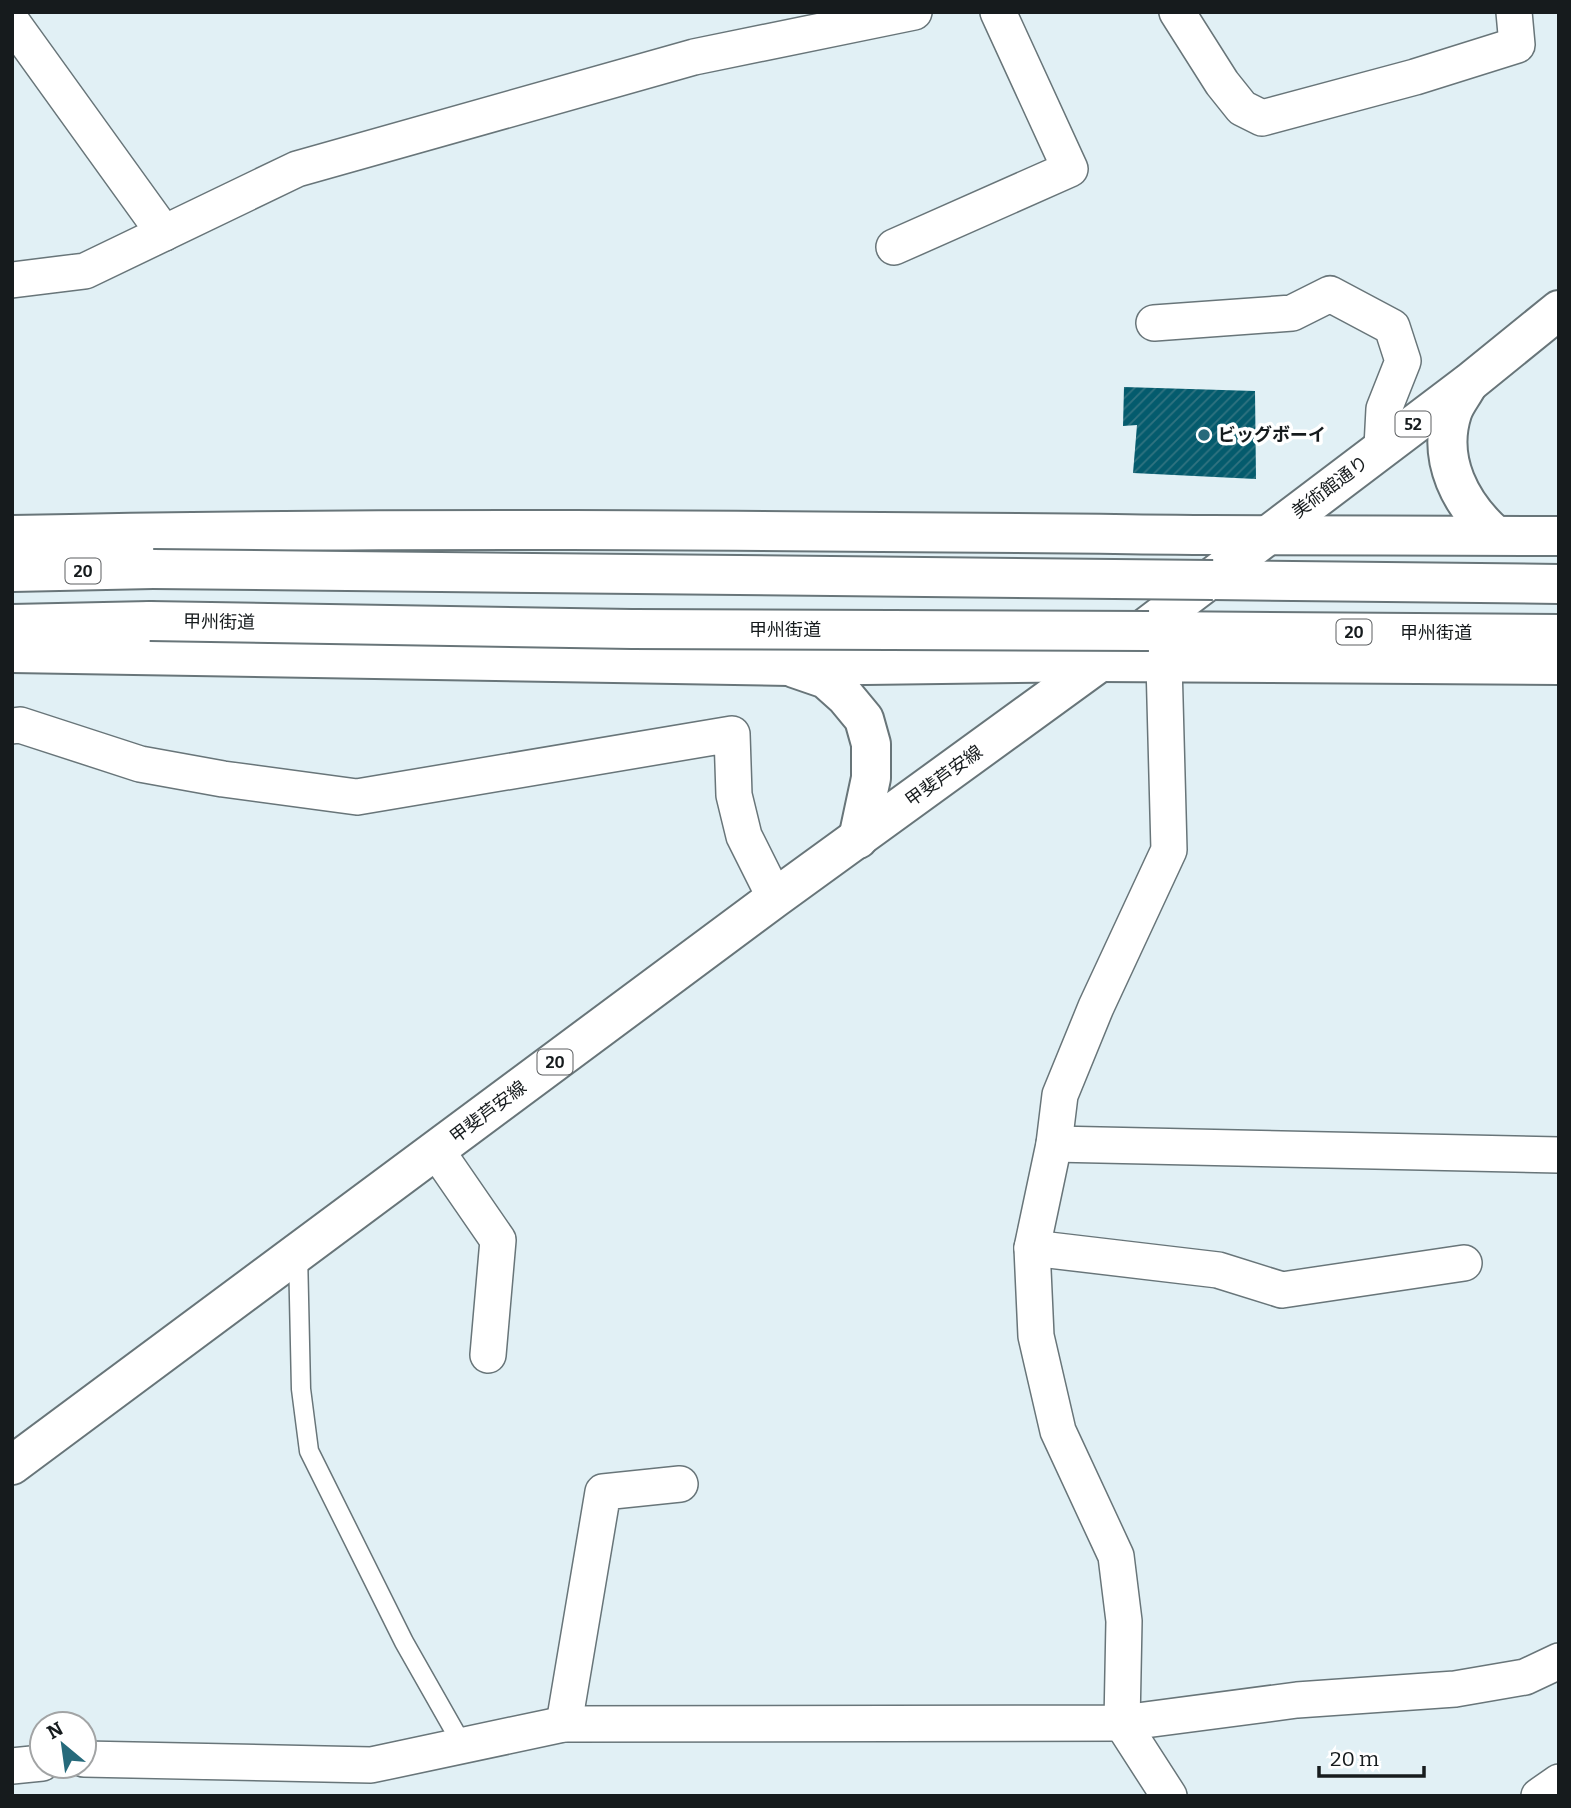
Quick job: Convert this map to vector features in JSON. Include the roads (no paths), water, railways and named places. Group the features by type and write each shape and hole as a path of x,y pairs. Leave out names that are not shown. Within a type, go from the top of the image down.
{"main road":[{"name":"美術館通り","path":"1100,662 1469,383 1559,310"},
{"path":"1469,383 1452,412 1447,443 1454,482 1477,519 1495,535"},
{"name":"20","path":"12,535 220,530 573,528 1266,536"},
{"path":"1266,536 1559,536"},
{"name":"20","path":"12,572 153,569 1559,584"},
{"name":"甲州街道","path":"12,624 150,621 632,629 1559,634"},
{"path":"12,653 789,666 1100,662 1559,665"},
{"name":"甲斐芦安線","path":"12,1465 775,898 1100,662"},
{"path":"789,666 826,680 845,696 864,719 871,744 872,778 858,839"}],"street":[{"path":"12,16 17,12"},
{"path":"12,280 85,271 296,169 694,57 914,12"},
{"path":"894,247 1070,169 998,12"},
{"path":"1177,12 1222,83 1242,108 1262,118 1415,77 1517,45 1514,12"},
{"path":"12,22 163,233"},
{"path":"1154,323 1292,313 1329,294 1392,327 1403,361 1384,409 1382,447"},
{"path":"1164,663 1169,850 1096,1007 1060,1095 1054,1144 1032,1248 1036,1335 1058,1431 1116,1556 1124,1621 1122,1723 1169,1796"},
{"path":"12,726 20,725 140,764 222,779 357,797 732,734 734,795 744,836 775,898"},
{"path":"1054,1144 1559,1155"},
{"path":"436,1150 498,1240 488,1354"},
{"path":"1032,1248 1218,1270 1282,1290 1464,1263"},
{"path":"564,1724 603,1492 680,1484"},
{"path":"98,1759 371,1766 564,1724 1122,1723 1297,1700 1455,1689 1525,1677 1559,1661"},
{"path":"1539,1796 1559,1782"}],"lane":[{"path":"298,1253 301,1389 309,1451 404,1642 463,1746"}],"place":[{"name":"ビッグボーイ","path":"1204,435"}]}
